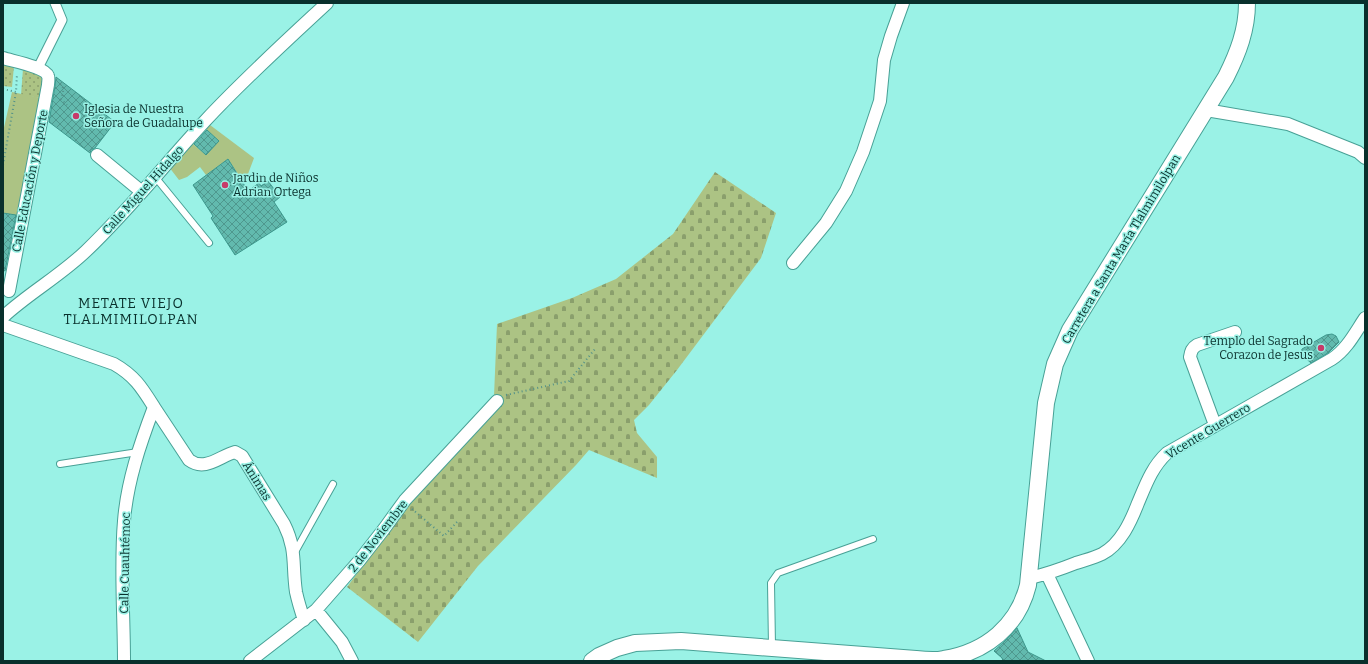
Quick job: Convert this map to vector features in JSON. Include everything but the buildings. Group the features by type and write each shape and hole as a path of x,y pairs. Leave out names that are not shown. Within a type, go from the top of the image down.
{"main road":[{"name":"Carretera a Santa María Tlalmimilolpan","path":"592,661 599,656 617,648 635,643 681,642 916,660 943,660 957,656 988,643 1005,628 1018,613 1023,604 1030,578 1045,410 1050,381 1061,348 1070,330 1226,77 1237,54 1244,33 1247,3"}],"street":[{"path":"3,58 42,70 62,20 55,3"},
{"name":"Calle Miguel Hidalgo","path":"3,317 85,252 156,178 204,122 235,89 327,3"},
{"path":"794,263 830,218 846,191 863,152 880,101 884,60 903,3"},
{"name":"Calle Educación y Deporte","path":"6,291 48,85 49,76 42,70"},
{"path":"1206,110 1288,124 1363,154"},
{"path":"96,155 142,192"},
{"path":"6,291 18,304"},
{"name":"Vicente Guerrero","path":"1030,578 1047,574 1103,553 1123,534 1129,524 1150,475 1155,465 1161,458 1172,449 1339,354 1365,318"},
{"path":"3,325 114,364 133,377 141,386 154,407"},
{"path":"1215,425 1190,357 1190,352 1197,345 1235,332"},
{"name":"2 de Noviembre","path":"250,661 316,610 359,561 405,500 497,401"},
{"name":"Calle Cuauhtémoc","path":"124,661 122,547 124,520 127,495 138,452 154,407"},
{"name":"Ánimas","path":"154,407 189,460 194,464 206,464 235,452 242,456 284,524 290,538 294,554 296,592 304,620"},
{"path":"1047,574 1088,661"},
{"path":"316,610 342,642 352,661"}],"lane":[{"path":"156,178 209,243"},
{"path":"60,464 138,452"},
{"path":"294,554 334,484"},
{"path":"772,648 771,583 778,573 873,539"}],"path":[{"path":"3,165 16,92 19,63"},
{"path":"3,89 16,92"},
{"path":"497,401 501,397 569,381 596,349"},
{"path":"405,500 411,508 444,536 457,522"}],"green space":[{"path":"3,64 14,66 12,87 3,86"},
{"path":"23,69 41,75 43,85 41,98 21,95"},
{"path":"12,92 41,98 19,216 3,213 3,132"},
{"path":"210,125 254,158 245,182 243,182 228,159 206,175 200,167 187,177 179,180 169,167 192,143 206,155 219,141 206,129"},
{"path":"715,172 776,213 761,258 677,370 649,405 634,420 637,433 657,457 657,478 589,450 478,566 418,642 347,587 408,505 494,396 497,324 572,298 616,279 673,234"}],"place":[{"name":"Iglesia de Nuestra Señora de Guadalupe","path":"76,116"},
{"name":"Jardin de Niños Adrian Ortega","path":"225,185"},
{"name":"Templo del Sagrado Corazon de Jesus","path":"1321,348"}],"district":[{"name":"METATE VIEJO TLALMIMILOLPAN","path":"131,312"}]}
